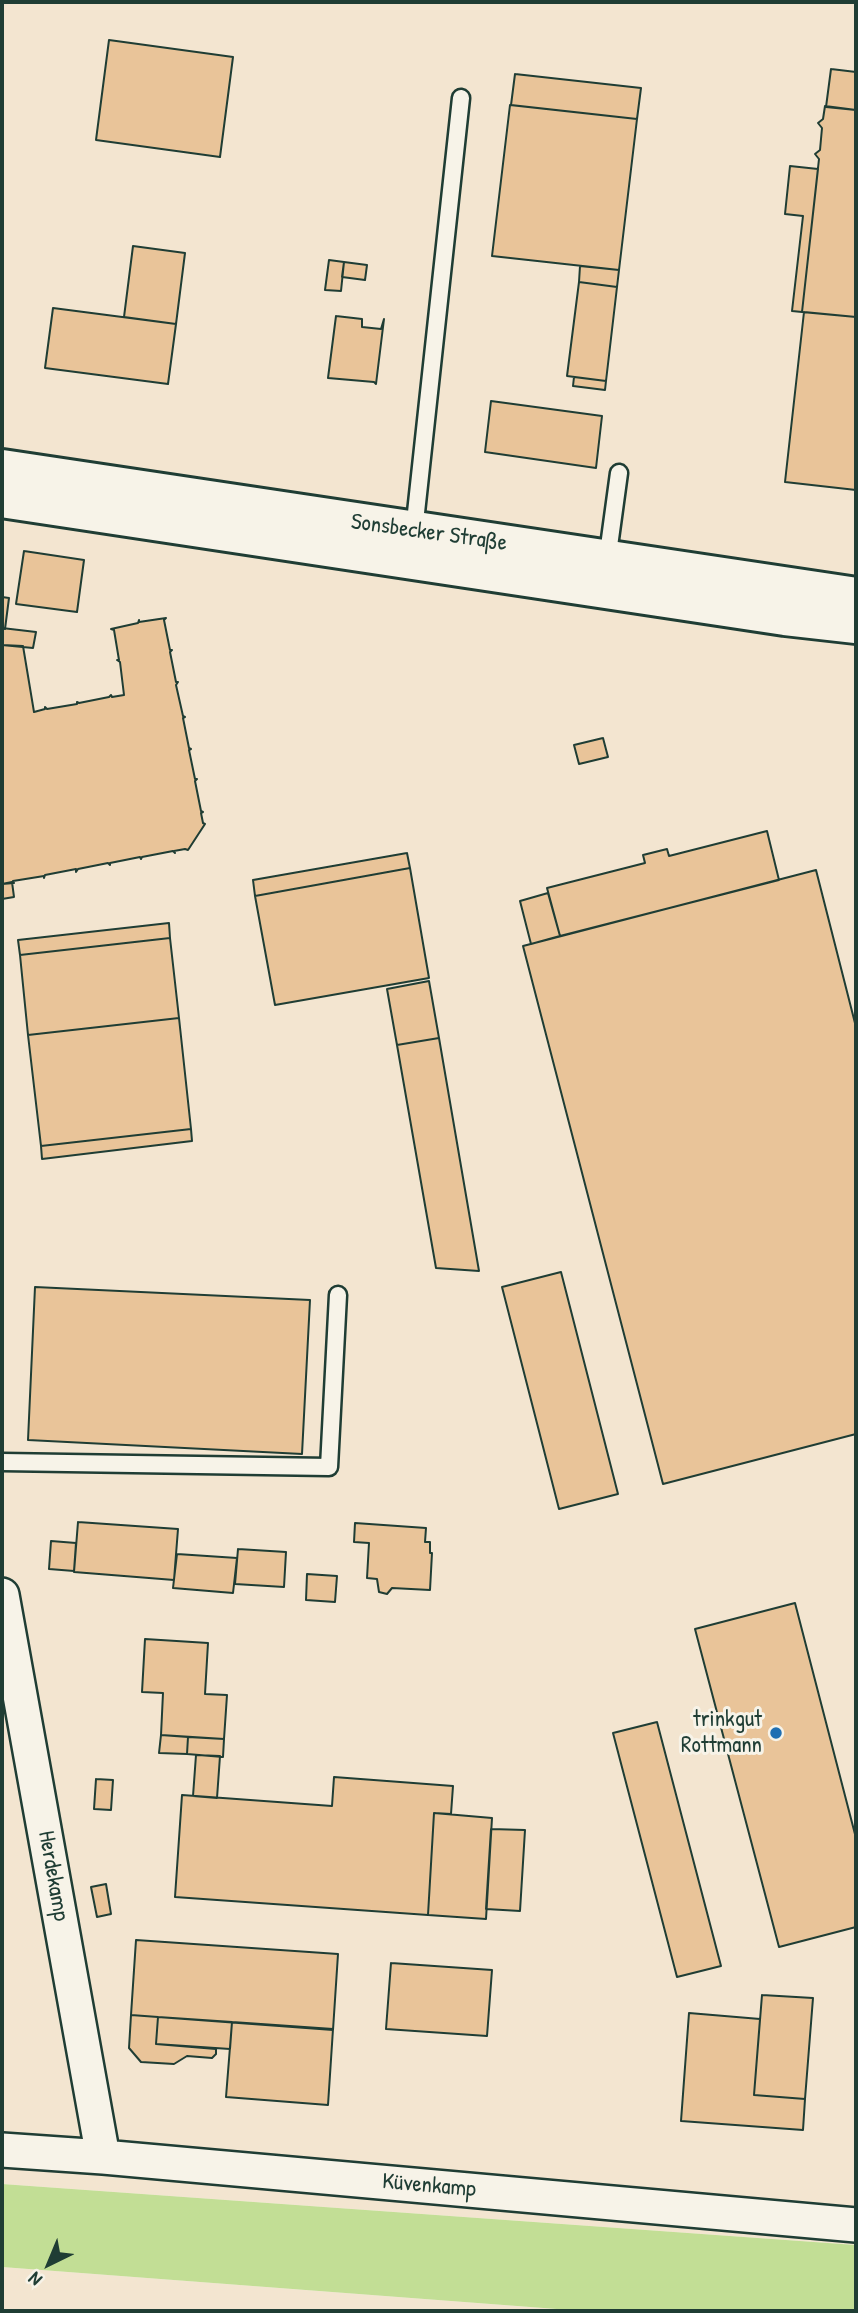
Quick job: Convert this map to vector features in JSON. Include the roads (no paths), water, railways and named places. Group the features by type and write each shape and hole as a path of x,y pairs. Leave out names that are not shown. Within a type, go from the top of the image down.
{"street":[{"name":"Sonsbecker Straße","path":"2,470 414,531 604,573"},
{"name":"Sonsbecker Straße","path":"2,498 604,573 855,610"},
{"name":"Herdekamp","path":"2,1595 103,2157"},
{"name":"Küvenkamp","path":"2,2150 856,2225"}],"lane":[{"path":"414,531 461,99"},
{"path":"604,573 619,473"},
{"path":"2,1462 329,1467 338,1295"}],"place":[{"name":"trinkgut Rottmann","path":"776,1733"}]}
